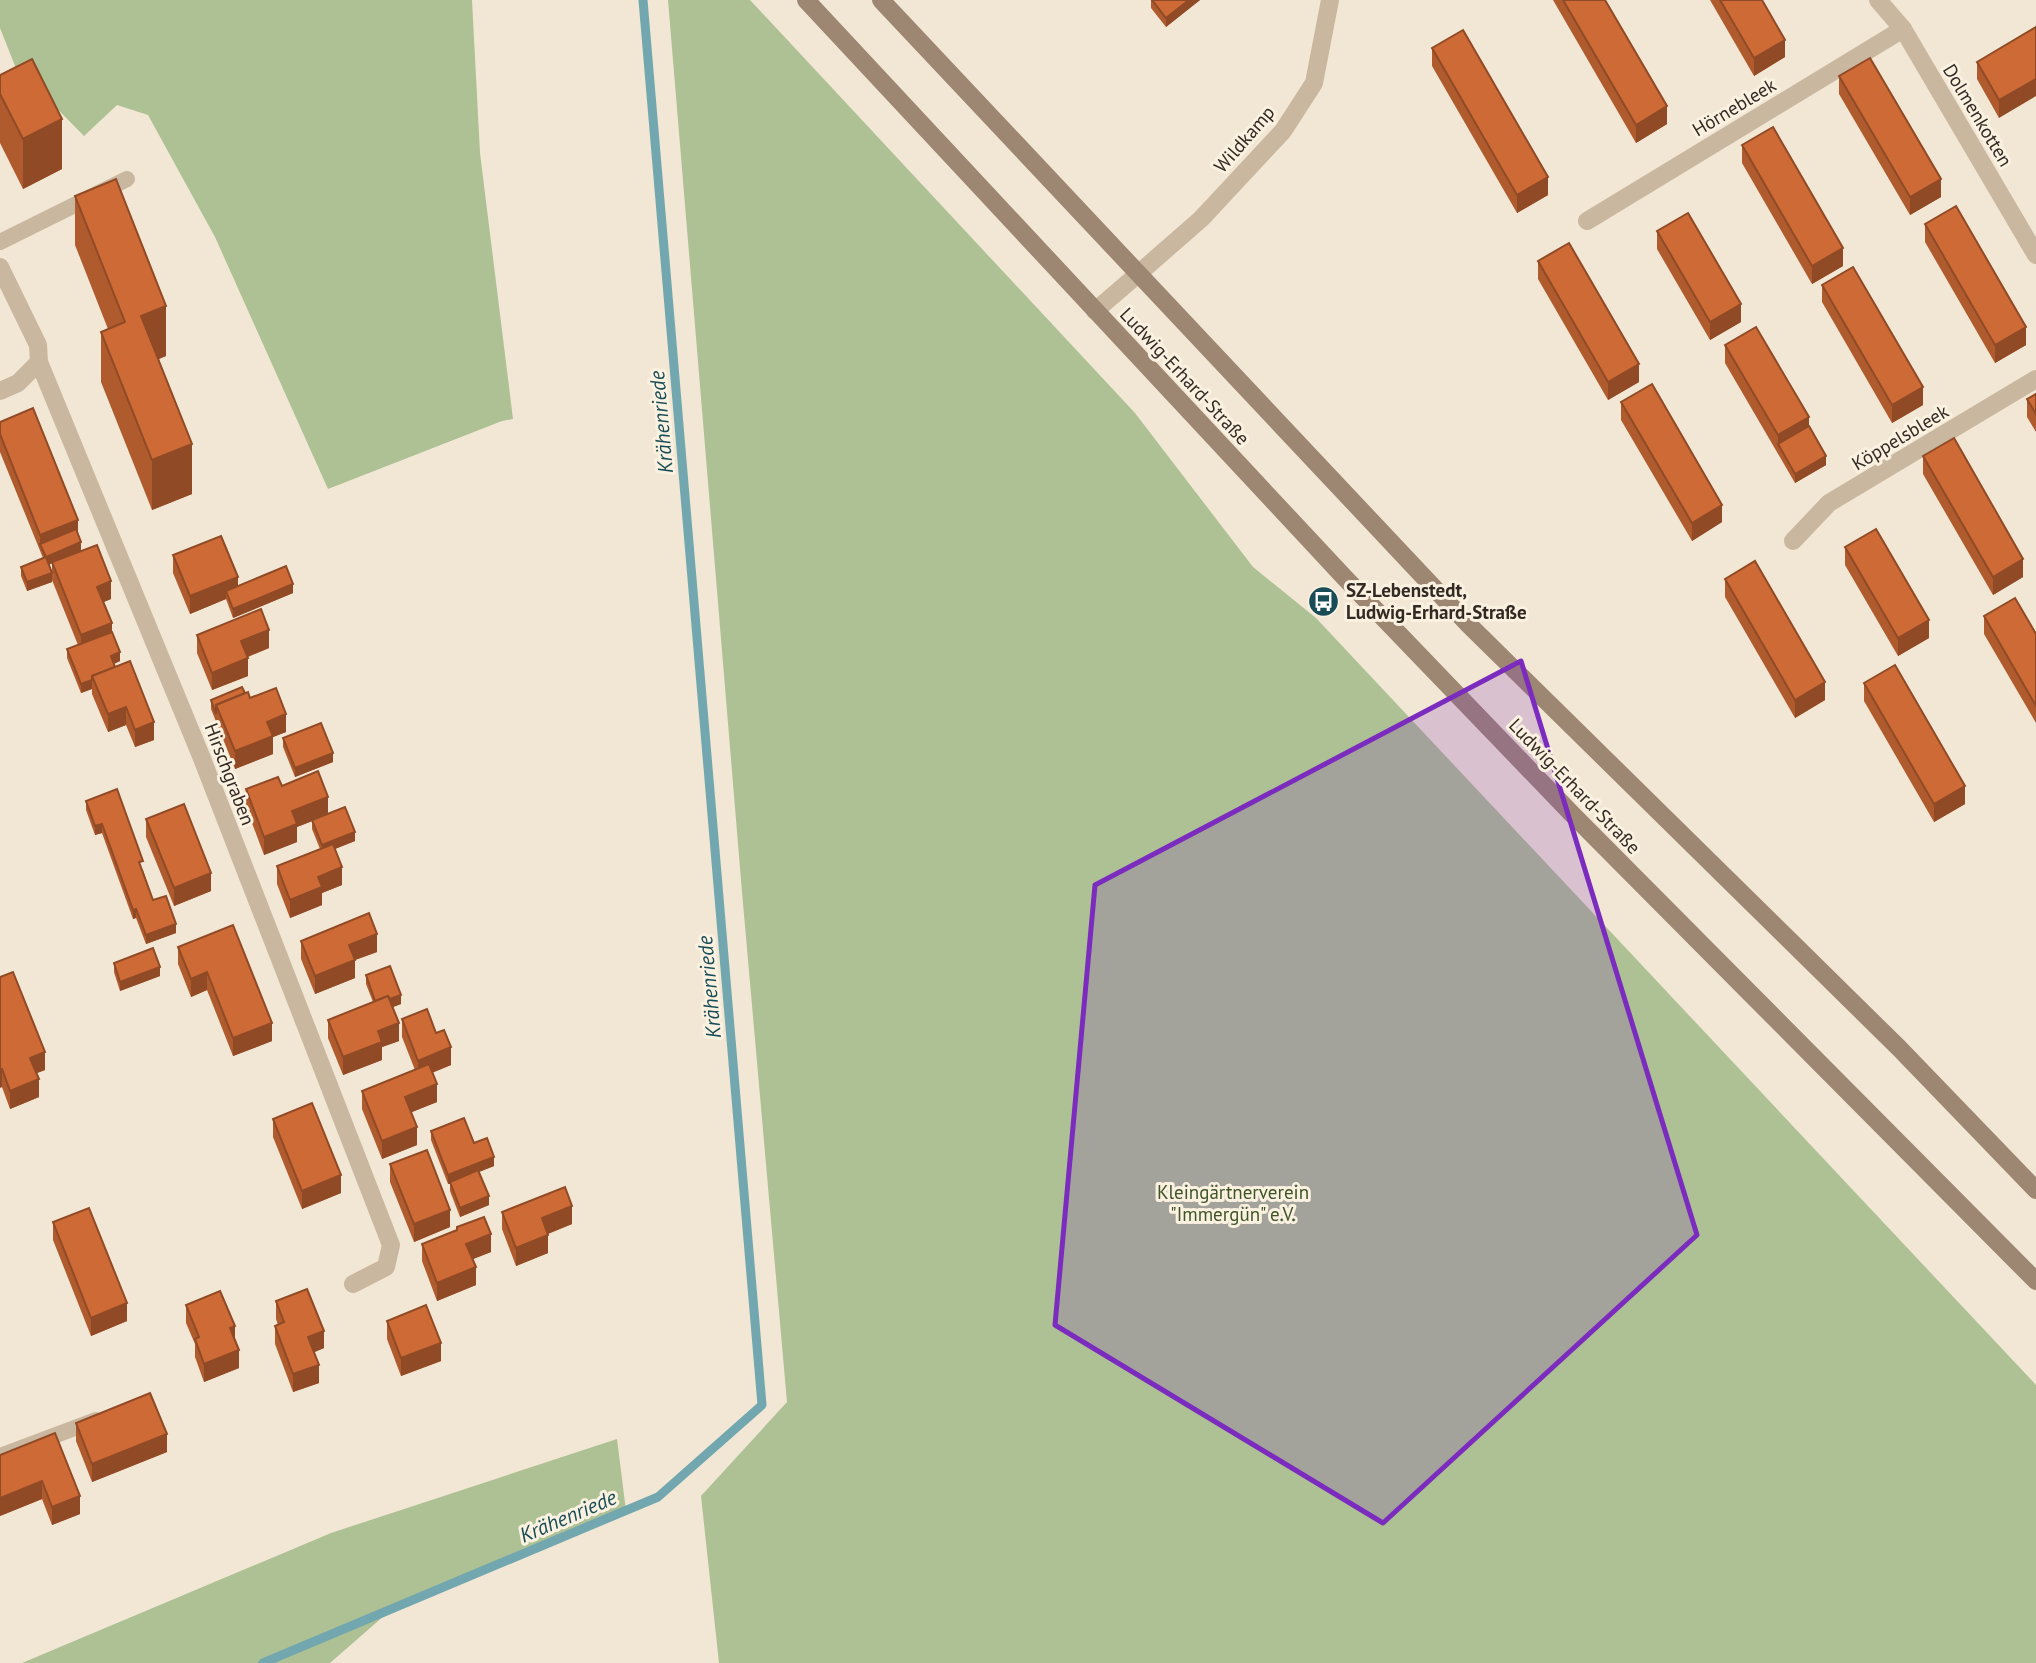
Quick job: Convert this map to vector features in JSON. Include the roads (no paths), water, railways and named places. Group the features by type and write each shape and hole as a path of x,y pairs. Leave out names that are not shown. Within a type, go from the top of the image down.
{"main road":[{"name":"Ludwig-Erhard-Straße","path":"806,0 1345,578 1572,814 2036,1281"},
{"name":"Ludwig-Erhard-Straße","path":"881,0 1468,624 1889,1038 2036,1190"}],"street":[{"name":"Wildkamp","path":"1138,274 1200,219 1283,131 1314,83 1330,0"},
{"name":"Dolmenkotten","path":"1878,0 1903,29 2036,255"},
{"name":"Hörnebleek","path":"1587,220 1903,29"},
{"name":"Hirschgraben","path":"0,267 38,345 39,362 201,756 391,1245 387,1267 353,1284"},
{"name":"Ludwig-Erhard-Straße","path":"1095,311 1138,274"},
{"path":"0,391 18,383 39,362"},
{"name":"Köppelsbleek","path":"1793,541 1829,503 2036,379"}],"lane":[{"path":"0,242 127,180"},
{"path":"0,1456 105,1417"}],"waterway":[{"name":"Krähenriede","path":"263,1663 658,1497 762,1405 643,0"}],"place":[{"name":"SZ-Lebenstedt, Ludwig-Erhard-Straße","path":"1323,601"}],"park label":[{"name":"Kleingärtnerverein \"Immergün\" e.V.","path":"1233,1203"}]}
